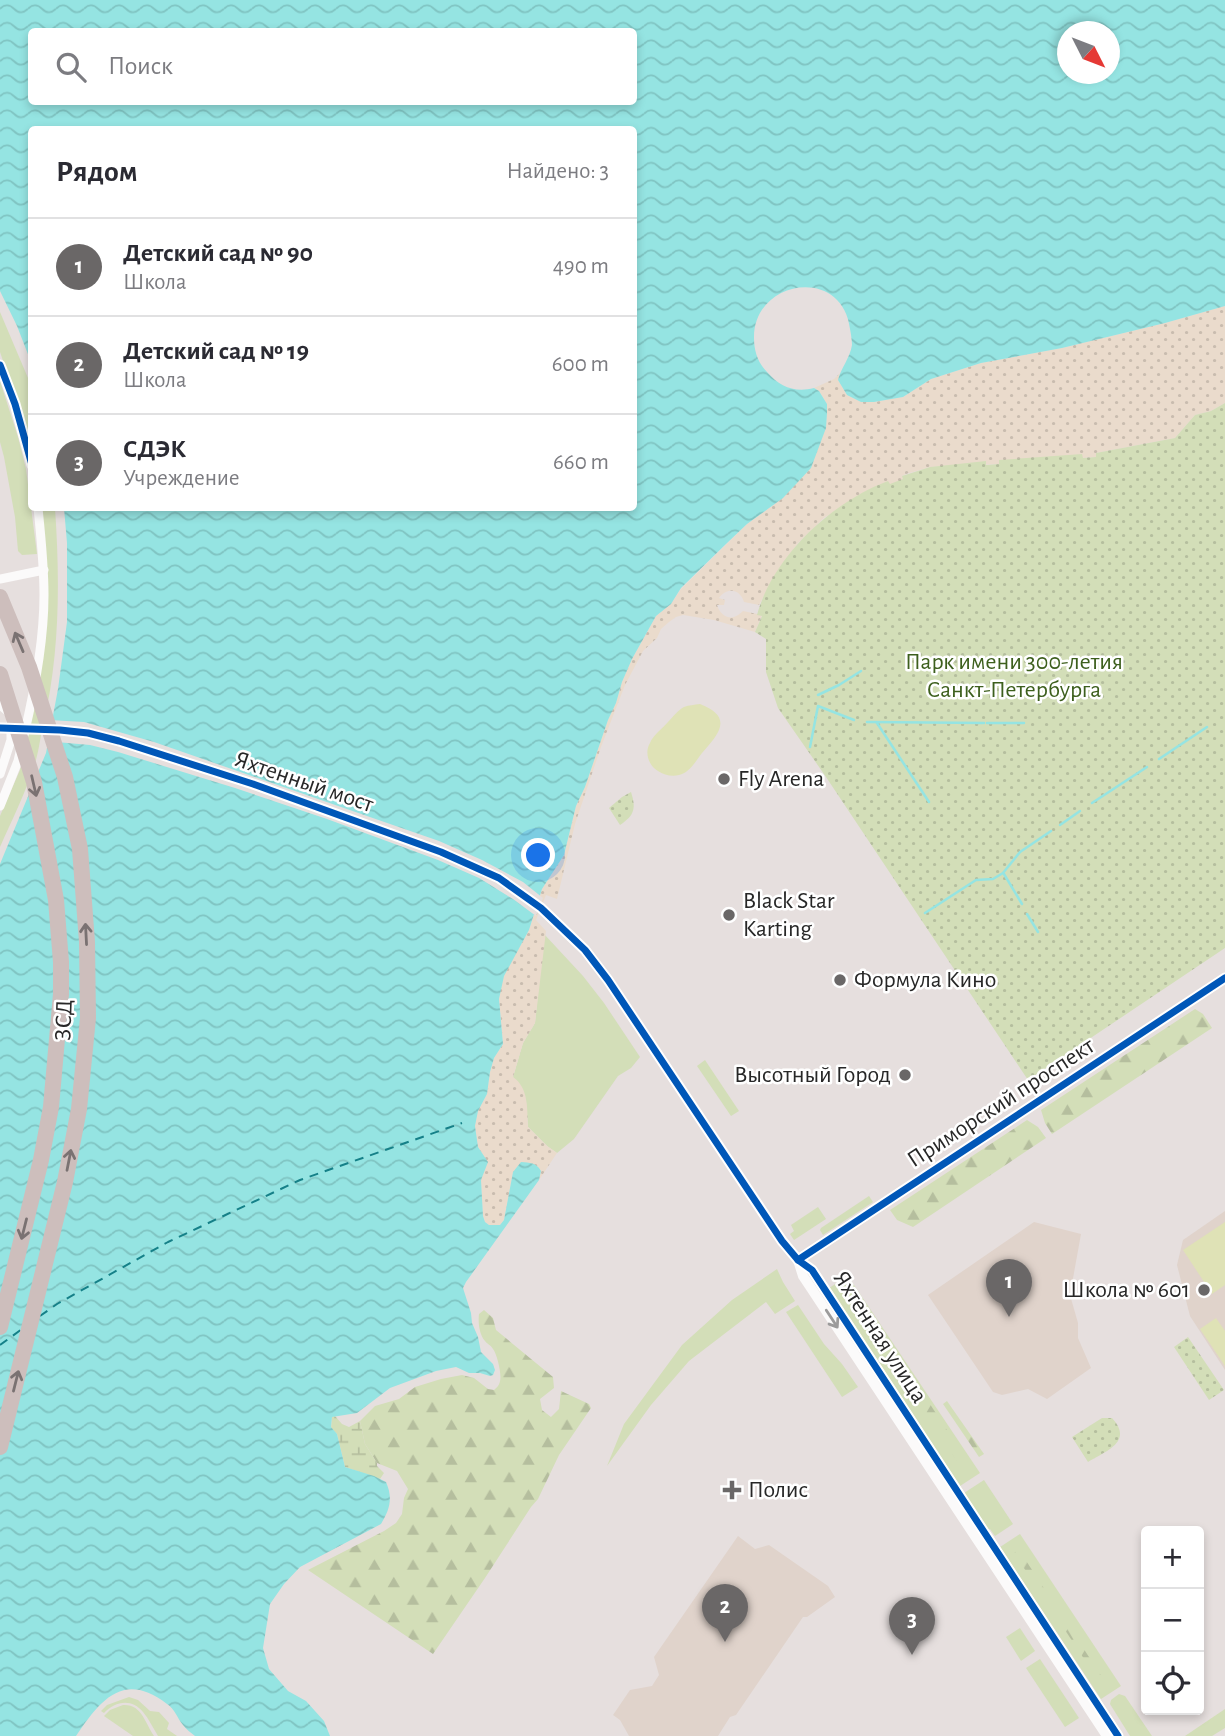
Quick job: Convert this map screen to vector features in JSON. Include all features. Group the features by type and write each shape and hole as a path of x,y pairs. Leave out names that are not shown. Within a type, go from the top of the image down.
{"highway":[{"name":"ЗСД","path":"0,597 29,667 65,777 73,813 80,849 85,916 88,1018 79,1109 65,1182 0,1447"},
{"name":"ЗСД","path":"0,674 34,782 57,900 61,962 61,994 51,1107 41,1160 0,1327"}],"street":[{"path":"0,365 15,404 28,451"},
{"path":"0,806 18,761 41,647 44,570 38,511"},
{"path":"0,579 44,570"},
{"path":"0,705 11,714 11,740 0,774"},
{"name":"Яхтенный мост","path":"0,728 88,733 176,759 346,816 441,852 499,878 541,908 571,937"},
{"name":"Яхтенная улица","path":"571,937 607,980 768,1221 798,1260 813,1270 1118,1736"},
{"name":"Приморский проспект","path":"798,1260 1225,978"},
{"name":"Яхтенная улица","path":"798,1260 803,1276 1107,1736"}],"shaded area":[{"name":"Школа № 601","path":"1225,1211 1225,1370 1190,1316 1177,1265 1183,1240"},
{"path":"1034,1222 1081,1234 1070,1295 1078,1323 1078,1338 1091,1368 1047,1399 1028,1389 1002,1395 993,1392 928,1295"},
{"path":"738,1536 755,1549 769,1545 828,1586 835,1597 807,1617 803,1617 736,1715 730,1717 718,1736 629,1736 620,1720 613,1715 630,1690 652,1686 659,1675 654,1657"}],"green space":[{"path":"0,312 28,378 28,447 14,393 0,352"},
{"path":"0,381 26,469 28,511 31,511 37,554 22,555 18,551 15,517 0,442"},
{"name":"Парк имени 300-летия Санкт-Петербурга","path":"1225,403 1225,948 1028,1080 778,708 766,672 766,639 755,632 762,616 757,615 776,572 791,552 826,517 867,490 888,481 890,484 903,479 902,476 930,467 986,461 986,465 999,464 999,460 1082,454 1083,458 1096,457 1096,453 1175,438 1195,415 1211,411"},
{"path":"40,511 55,511 58,590 56,645 49,699 31,774 0,847 0,816 20,770 35,704 45,640"},
{"path":"700,704 717,714 720,720 718,733 686,772 674,776 665,775 652,766 648,759 651,740 682,708"},
{"path":"631,792 633,811 620,825 609,808"},
{"path":"544,934 583,976 640,1057 631,1068 618,1076 574,1139 557,1153 528,1127 526,1101 513,1077 523,1043 535,1023"},
{"path":"1195,1009 1203,1014 1212,1028 1052,1134 1041,1110"},
{"path":"705,1060 739,1111 731,1116 697,1066"},
{"path":"1027,1120 1038,1127 1046,1138 913,1227 897,1220 890,1210"},
{"path":"869,1196 873,1202 823,1235 821,1228"},
{"path":"818,1207 826,1219 794,1240 790,1234 794,1231 791,1225"},
{"path":"1225,1222 1225,1285 1212,1294 1183,1250"},
{"path":"777,1269 795,1301 775,1314 766,1302 689,1361 651,1405 607,1466 624,1424 682,1345 732,1300"},
{"path":"848,1276 980,1473 960,1486 829,1288"},
{"path":"851,1284 968,1462 961,1467 844,1289"},
{"path":"798,1305 858,1387 842,1397 786,1312"},
{"path":"484,1310 493,1318 496,1330 553,1377 554,1388 540,1399 542,1410 551,1417 559,1409 561,1391 589,1404 591,1408 559,1455 538,1499 433,1654 308,1570 384,1531 396,1523 402,1514 408,1489 397,1471 377,1463 365,1444 360,1421 375,1406 399,1399 415,1387 462,1375 474,1378 488,1389 494,1390 498,1385 500,1374 496,1355 479,1328 479,1314"},
{"path":"1216,1318 1225,1331 1225,1366 1200,1329"},
{"path":"1188,1337 1224,1390 1209,1400 1174,1347"},
{"path":"947,1401 984,1454 979,1457 943,1404"},
{"path":"335,1416 349,1427 360,1421 365,1444 384,1473 380,1479 345,1467 337,1434 331,1428 332,1417"},
{"path":"1102,1418 1112,1418 1118,1426 1119,1440 1109,1450 1088,1462 1072,1437"},
{"path":"984,1480 1013,1524 995,1536 988,1530 964,1493"},
{"path":"1020,1534 1121,1686 1101,1699 1000,1547"},
{"path":"1019,1550 1106,1683 1102,1686 1014,1553"},
{"path":"1020,1628 1035,1651 1021,1661 1006,1637"},
{"path":"1040,1659 1079,1718 1065,1727 1026,1668"},
{"path":"1119,1694 1125,1696 1152,1736 1130,1736 1110,1704"},
{"path":"129,1697 138,1700 150,1711 159,1712 169,1723 167,1729 177,1736 158,1736 139,1708 129,1703 113,1706 104,1713 101,1711 107,1705"},
{"path":"123,1705 139,1711 154,1736 133,1736 104,1716 110,1710"},
{"path":"1225,1709 1225,1728 1212,1736 1185,1736"}],"sand":[{"path":"1225,306 1225,403 1211,411 1195,415 1175,438 1096,453 1096,457 1082,458 1082,455 999,461 999,464 930,467 906,474 902,476 904,479 825,517 798,543 774,577 759,605 744,602 740,594 733,591 722,594 719,598 725,600 724,605 717,605 724,616 735,617 743,611 762,615 755,632 714,620 683,615 661,629 657,638 643,651 625,685 601,747 575,824 557,899 546,895 536,920 546,931 535,1023 523,1043 513,1077 525,1093 528,1127 557,1153 539,1180 541,1171 513,1172 504,1220 500,1225 489,1225 485,1222 481,1180 487,1162 478,1147 475,1126 478,1111 487,1094 494,1058 503,1044 499,999 503,976 529,930 542,889 564,855 576,806 632,659 656,616 671,604 681,589 747,524 783,498 826,428 827,404 814,388 834,379 840,373 838,380 847,395 861,402 903,397 931,379 981,363 1062,348"}],"water":[{"path":"0,0 1225,0 1225,306 1062,348 981,363 931,379 903,397 874,402 861,402 847,395 838,380 852,342 844,309 831,295 816,288 799,288 782,293 767,303 758,318 754,343 761,365 783,385 794,389 814,388 819,391 827,404 826,428 811,468 783,498 747,524 726,544 681,588 671,604 656,616 622,682 576,806 564,855 542,889 529,930 504,976 499,999 503,1044 494,1058 487,1094 478,1111 475,1126 478,1147 488,1162 481,1180 485,1222 489,1225 500,1225 504,1220 513,1172 521,1162 535,1164 541,1171 539,1180 463,1288 481,1352 493,1364 493,1375 469,1373 456,1367 436,1371 390,1388 357,1413 332,1417 331,1427 337,1434 345,1467 386,1482 390,1498 388,1508 381,1524 300,1567 284,1584 270,1604 263,1648 269,1669 288,1691 306,1701 324,1721 330,1736 195,1736 170,1706 151,1694 125,1690 114,1694 94,1711 76,1736 0,1736 0,864 46,753 58,689 67,622 64,511 637,511 637,126 28,126 28,354 0,291"}],"pier":[{"path":"49,720 84,722 154,742 439,841 523,882 543,898 536,916 479,878 327,819 118,752 90,745 45,741"}],"waterway":[{"path":"818,695 861,671"},
{"path":"810,747 818,706 854,720"},
{"path":"867,722 984,723"},
{"path":"877,723 929,802"},
{"path":"987,723 1024,723"},
{"path":"1159,759 1207,727"},
{"path":"1092,803 1147,767"},
{"path":"1060,825 1080,811"},
{"path":"925,913 976,880 993,879 1003,873 1020,852 1051,831"},
{"path":"1004,874 1022,904"},
{"path":"1027,914 1038,932"}],"ferry route":[{"path":"40,1316 168,1242 300,1180 462,1123"},
{"path":"0,1345 22,1329"}],"cycle path":[{"path":"0,365 15,404 28,451"},
{"path":"0,728 88,733 253,784 441,852 499,878 541,908 585,950 608,980 782,1241 798,1260 812,1270 1118,1736"},
{"path":"798,1260 1225,978"}],"place":[{"name":"Fly Arena","path":"724,779"},
{"name":"Black Star Karting","path":"729,915"},
{"name":"Формула Кино","path":"840,980"},
{"name":"Высотный Город","path":"905,1075"},
{"name":"Школа № 601","path":"1204,1290"},
{"name":"Детский сад № 90","path":"1009,1317"},
{"name":"Полис","path":"732,1490"},
{"name":"Детский сад № 19","path":"725,1642"},
{"name":"СДЭК","path":"912,1655"}]}
